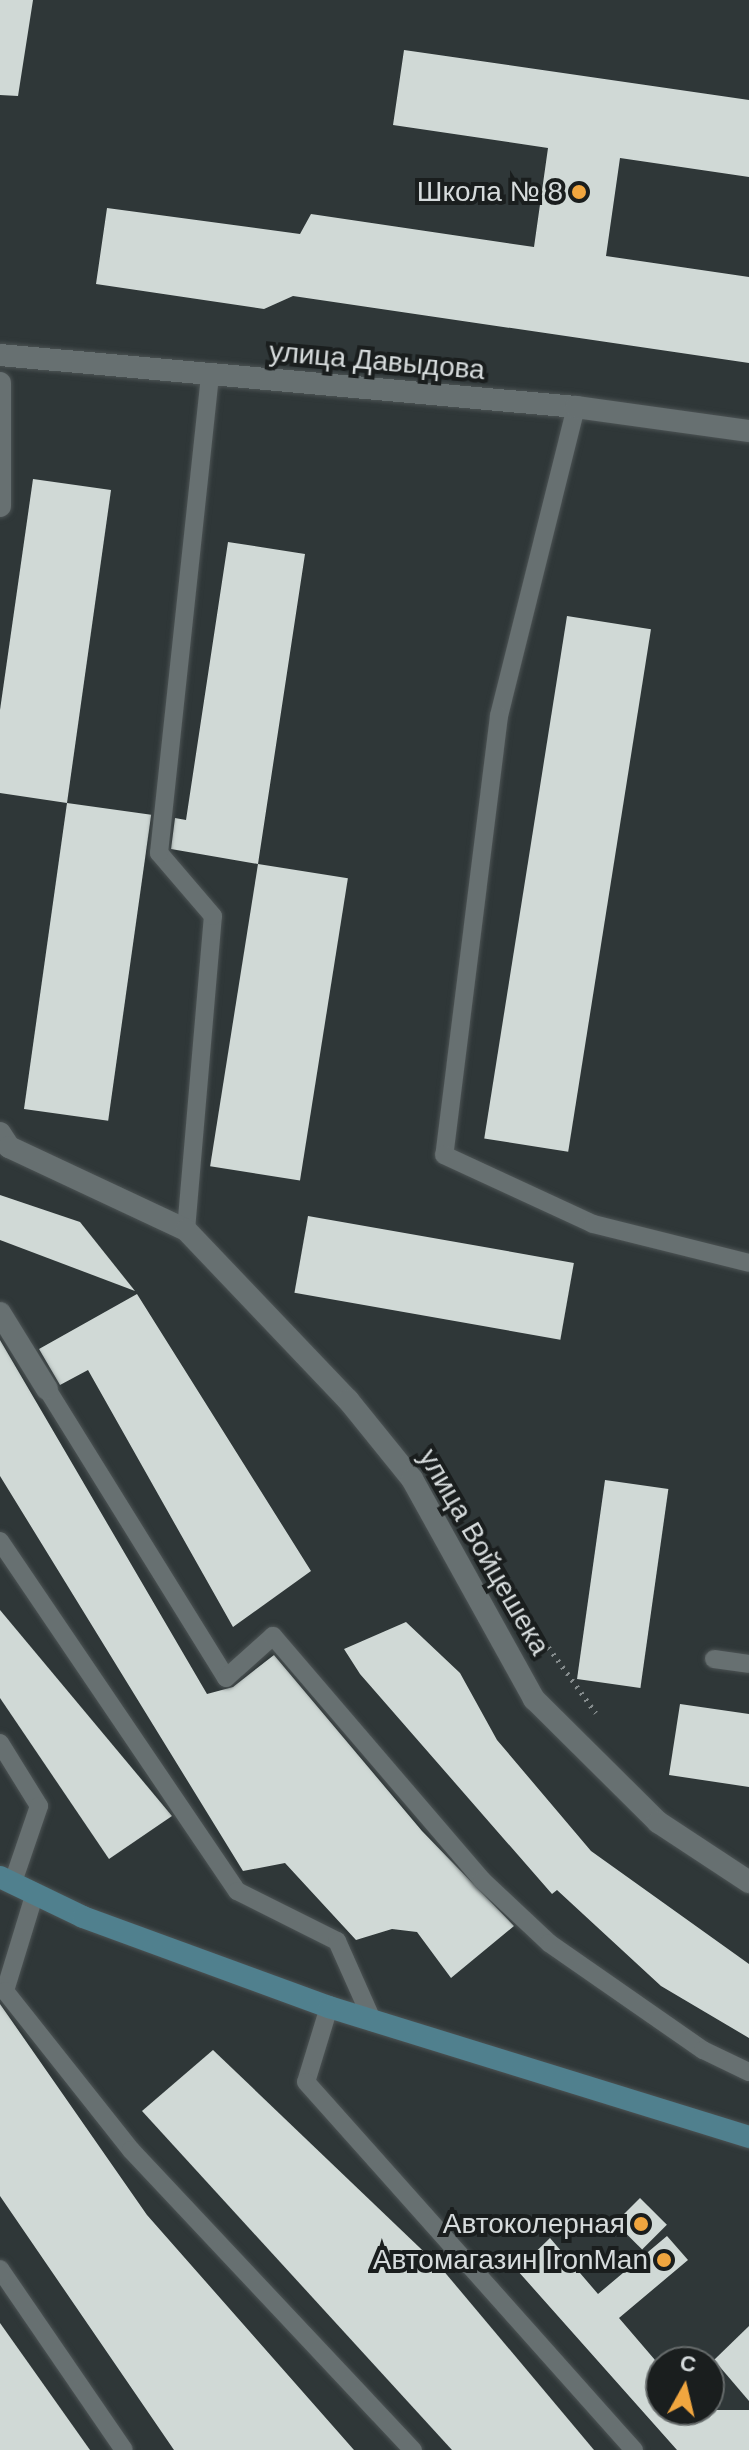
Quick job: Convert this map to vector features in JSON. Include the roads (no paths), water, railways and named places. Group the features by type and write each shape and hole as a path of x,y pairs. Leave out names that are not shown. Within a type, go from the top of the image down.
{"main road":[{"path":"6,1881 34,1896 329,2007 749,2137"}],"street":[{"name":"улица Давыдова","path":"0,355 210,378 576,407 749,431"},
{"path":"0,383 0,506"},
{"name":"улица Войцешека","path":"0,1133 9,1147 145,1205 186,1230 348,1400 412,1479 534,1699 658,1822 749,1882"},
{"path":"0,1313 47,1389"}],"lane":[{"path":"186,1230 213,916 159,853 210,378"},
{"path":"576,407 499,716 444,1155 593,1224 749,1263"},
{"path":"47,1389 226,1678 273,1636 482,1880 549,1943 703,2050 749,2072"},
{"path":"0,1541 237,1891 337,1941 373,2022"},
{"path":"714,1659 749,1664"},
{"path":"0,1743 39,1806 6,1881"},
{"path":"34,1896 5,1991 131,2150 413,2450"},
{"path":"329,2007 306,2082 634,2450"},
{"path":"0,2269 124,2450"}],"place":[{"name":"Школа № 8","path":"579,192"},
{"name":"Автоколерная","path":"641,2224"},
{"name":"Автомагазин IronMan","path":"664,2260"}]}
